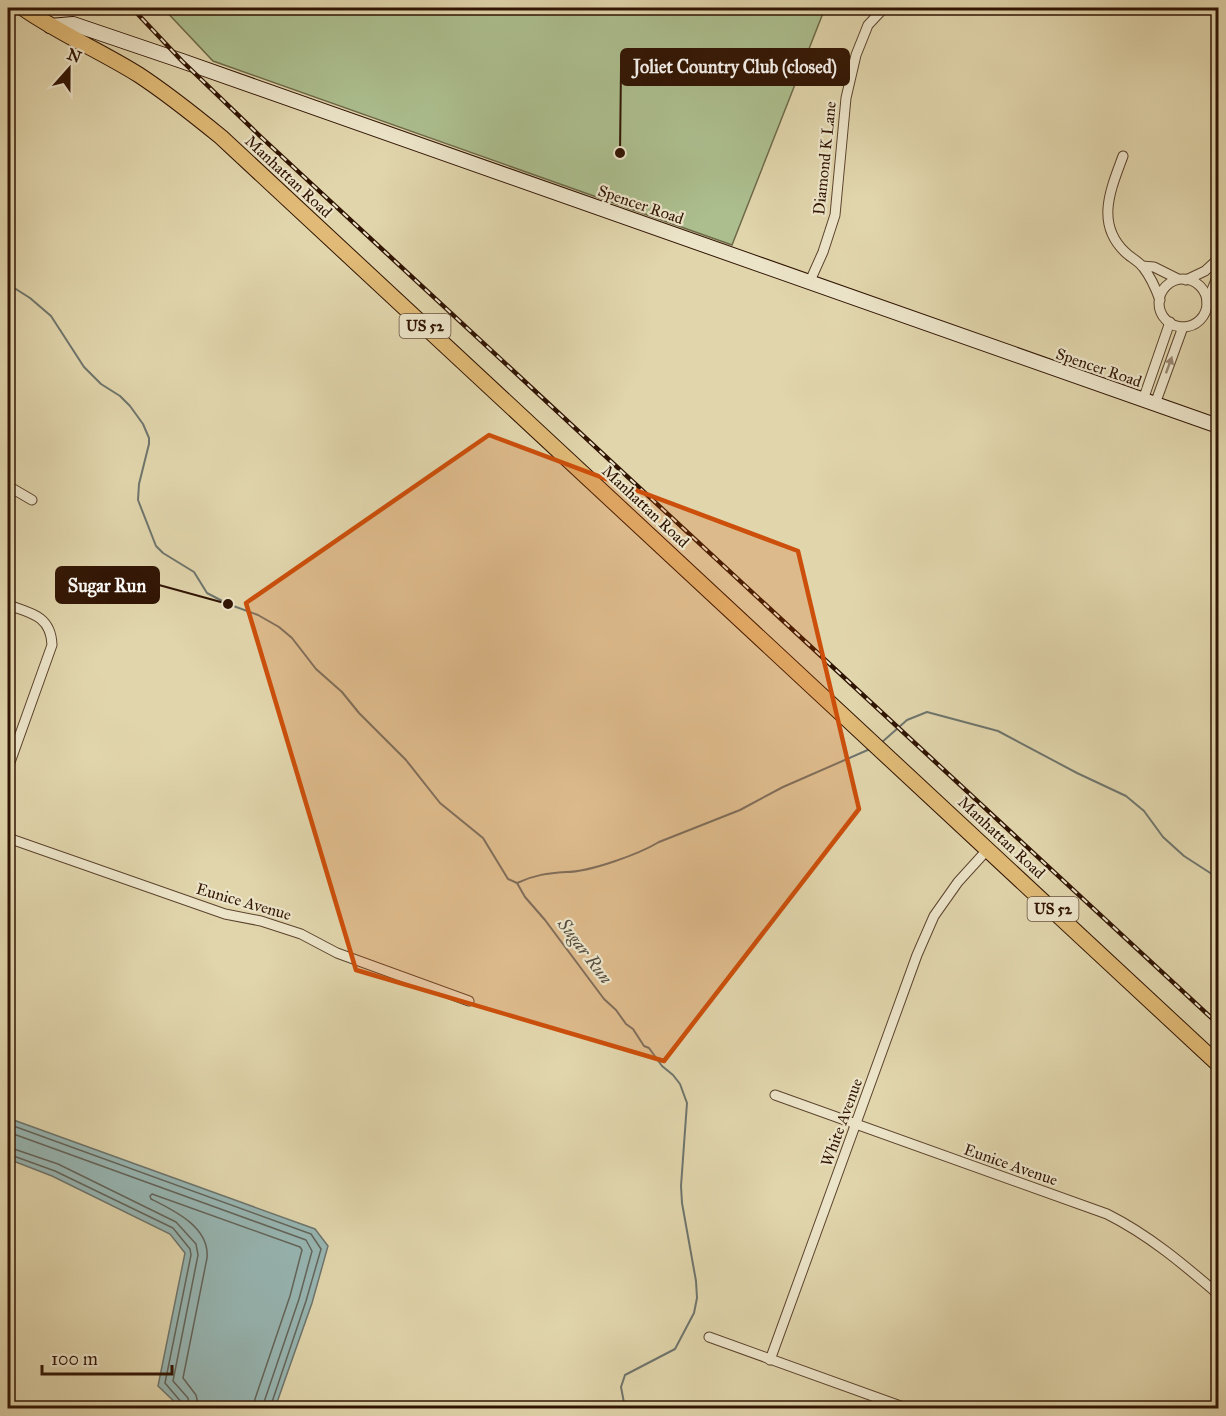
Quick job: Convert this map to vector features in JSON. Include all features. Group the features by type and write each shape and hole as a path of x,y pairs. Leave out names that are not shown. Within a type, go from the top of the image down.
{"main road":[{"name":"Manhattan Road","path":"23,8 50,26 137,74 178,102 221,137 1218,1064"}],"street":[{"name":"Diamond K Lane","path":"810,281 823,252 835,215 846,98 856,55 868,25 884,8"},
{"name":"Spencer Road","path":"50,26 73,24 1218,426"},
{"path":"1122,156 1108,196 1109,224 1122,250 1142,266 1156,289 1162,314 1170,322 1183,327 1196,323 1202,318 1218,275"},
{"path":"1160,300 1166,287 1205,271 1218,259"},
{"path":"1142,266 1154,267 1200,287 1207,302"},
{"path":"1149,402 1170,322"},
{"path":"1149,402 1183,327"},
{"path":"8,486 32,500"},
{"path":"8,605 31,613 49,627 52,645 8,768"},
{"name":"Eunice Avenue","path":"8,838 225,914 261,921 301,934 338,953 469,1001"},
{"name":"White Avenue","path":"770,1360 917,955 934,916 958,882 988,849"},
{"name":"Eunice Avenue","path":"775,1095 1107,1214 1157,1244 1218,1294"},
{"path":"710,1338 906,1408"}],"highlighted area":[{"path":"489,435 798,551 859,809 664,1061 356,970 246,603"}],"green space":[{"path":"163,8 825,8 732,245 213,61"}],"water":[{"path":"8,1118 315,1229 328,1246 312,1303 275,1408 181,1408 158,1386 185,1253 170,1234 52,1176 8,1159"}],"waterway":[{"name":"Sugar Run","path":"8,284 30,298 51,316 84,367 101,384 120,396 143,424 149,444 139,484 138,500 156,546 163,553 194,572 207,593 258,615 279,627 292,638 316,669 342,692 359,713 406,760 440,803 483,838 508,879 517,883 525,897 604,999 680,1084 687,1103 681,1186 682,1203 697,1298 694,1313 675,1349 625,1375 621,1387 625,1408"},
{"path":"881,743 907,720 927,712 998,731 1126,796 1144,811 1163,837 1184,856 1218,878"},
{"path":"517,883 541,875 601,866 627,857 740,810 783,787 870,749"}],"railway":[{"path":"132,8 182,61 261,137 1218,1024"}],"place":[{"name":"Joliet Country Club (closed)","path":"620,153"},
{"name":"Sugar Run","path":"228,604"}]}
